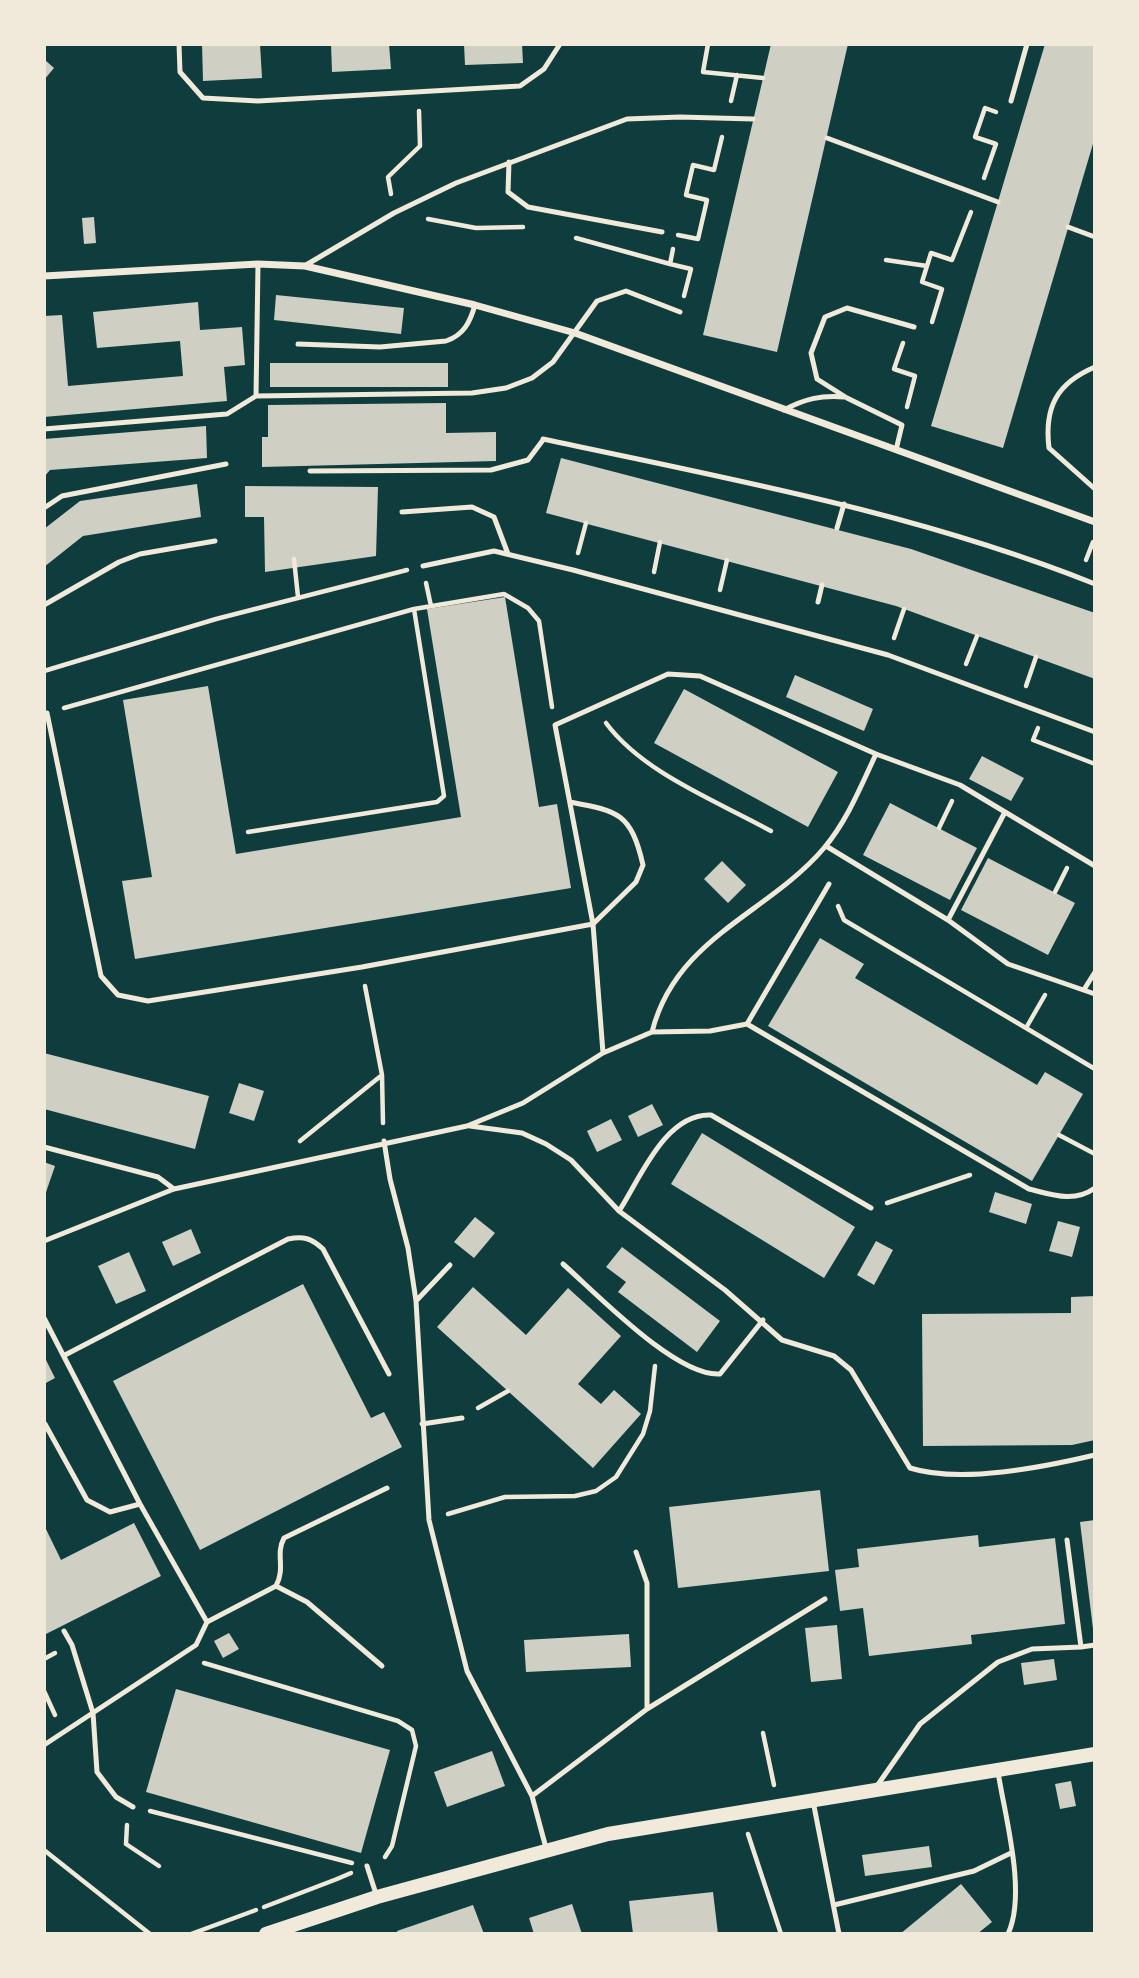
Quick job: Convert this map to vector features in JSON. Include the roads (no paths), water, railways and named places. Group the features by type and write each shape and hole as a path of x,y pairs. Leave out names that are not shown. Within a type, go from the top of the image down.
{"main road":[{"path":"266,1934 377,1897 608,1833 998,1772 1095,1754"}],"street":[{"path":"44,276 258,264 305,266 475,305 575,332 1095,522"}],"lane":[{"path":"179,44 180,72 203,98 258,101 520,86 544,69 560,44"},
{"path":"1011,101 1027,44"},
{"path":"305,266 394,213 509,162 627,120 680,117 753,120"},
{"path":"827,138 998,202"},
{"path":"509,162 508,192 528,207 662,232"},
{"path":"1068,227 1095,237"},
{"path":"256,396 258,264"},
{"path":"44,429 227,414 256,396 472,393 506,388 532,378 553,362 597,301 626,291 680,312"},
{"path":"298,344 380,347 446,341 454,338 470,323 475,305"},
{"path":"896,450 902,425 847,398 817,379 811,353 824,317 847,309 914,327"},
{"path":"1095,367 1073,376 1054,400 1046,426 1049,448 1095,489"},
{"path":"784,410 800,401 823,396 847,398"},
{"path":"310,471 492,470 528,460 543,440 844,504 935,529 1095,584"},
{"path":"44,508 62,496 226,464"},
{"path":"837,528 844,504"},
{"path":"402,512 472,507 494,517 508,554"},
{"path":"44,606 119,562 140,554 215,541"},
{"path":"423,566 494,551 573,570 888,655 1095,732"},
{"path":"818,602 822,585"},
{"path":"603,1053 593,924 555,725 668,674 700,676 876,754 960,785 1095,866"},
{"path":"47,713 101,976 118,995 148,1001 362,967 593,924 636,882 643,865 624,817 612,810 570,802"},
{"path":"652,1032 658,1007 670,983 710,942 806,867 826,846 854,802 876,754"},
{"path":"948,920 1005,813"},
{"path":"826,846 948,920 1008,964 1085,988 1095,994"},
{"path":"747,1024 829,884"},
{"path":"1085,988 1095,972"},
{"path":"44,1241 174,1189 384,1141 467,1126 523,1103 603,1053 652,1032 710,1031 747,1024 1029,1189 1062,1197 1084,1196 1095,1188"},
{"path":"619,1211 667,1136 690,1118 700,1115 710,1115 872,1208"},
{"path":"467,1126 522,1133 546,1144 570,1160 619,1211 763,1320 782,1340 834,1356 851,1370 910,1468 931,1474 1040,1468 1095,1455"},
{"path":"384,1141 390,1179 408,1248 416,1301 429,1520 467,1671 532,1796 547,1848"},
{"path":"44,1147 158,1177 174,1189"},
{"path":"65,1355 288,1239 302,1236 312,1239 323,1248 389,1374"},
{"path":"562,1264 661,1349 696,1371 720,1374 763,1320"},
{"path":"416,1301 450,1265"},
{"path":"44,1318 140,1504 207,1622"},
{"path":"422,1424 462,1418"},
{"path":"44,1424 87,1500 110,1512 140,1504"},
{"path":"44,1745 196,1645 207,1622 276,1587 283,1572 279,1548 284,1538 387,1488"},
{"path":"1067,1541 1081,1647"},
{"path":"636,1552 647,1583 647,1709"},
{"path":"276,1587 307,1602 382,1666"},
{"path":"532,1796 647,1709 825,1599"},
{"path":"64,1631 93,1713 97,1772 116,1797 133,1807"},
{"path":"873,1791 920,1724 998,1662 1032,1650 1095,1645"},
{"path":"998,1772 1017,1896 1008,1934"},
{"path":"813,1801 839,1934"},
{"path":"834,1905 974,1871 1011,1853"},
{"path":"367,1866 377,1897"}]}
